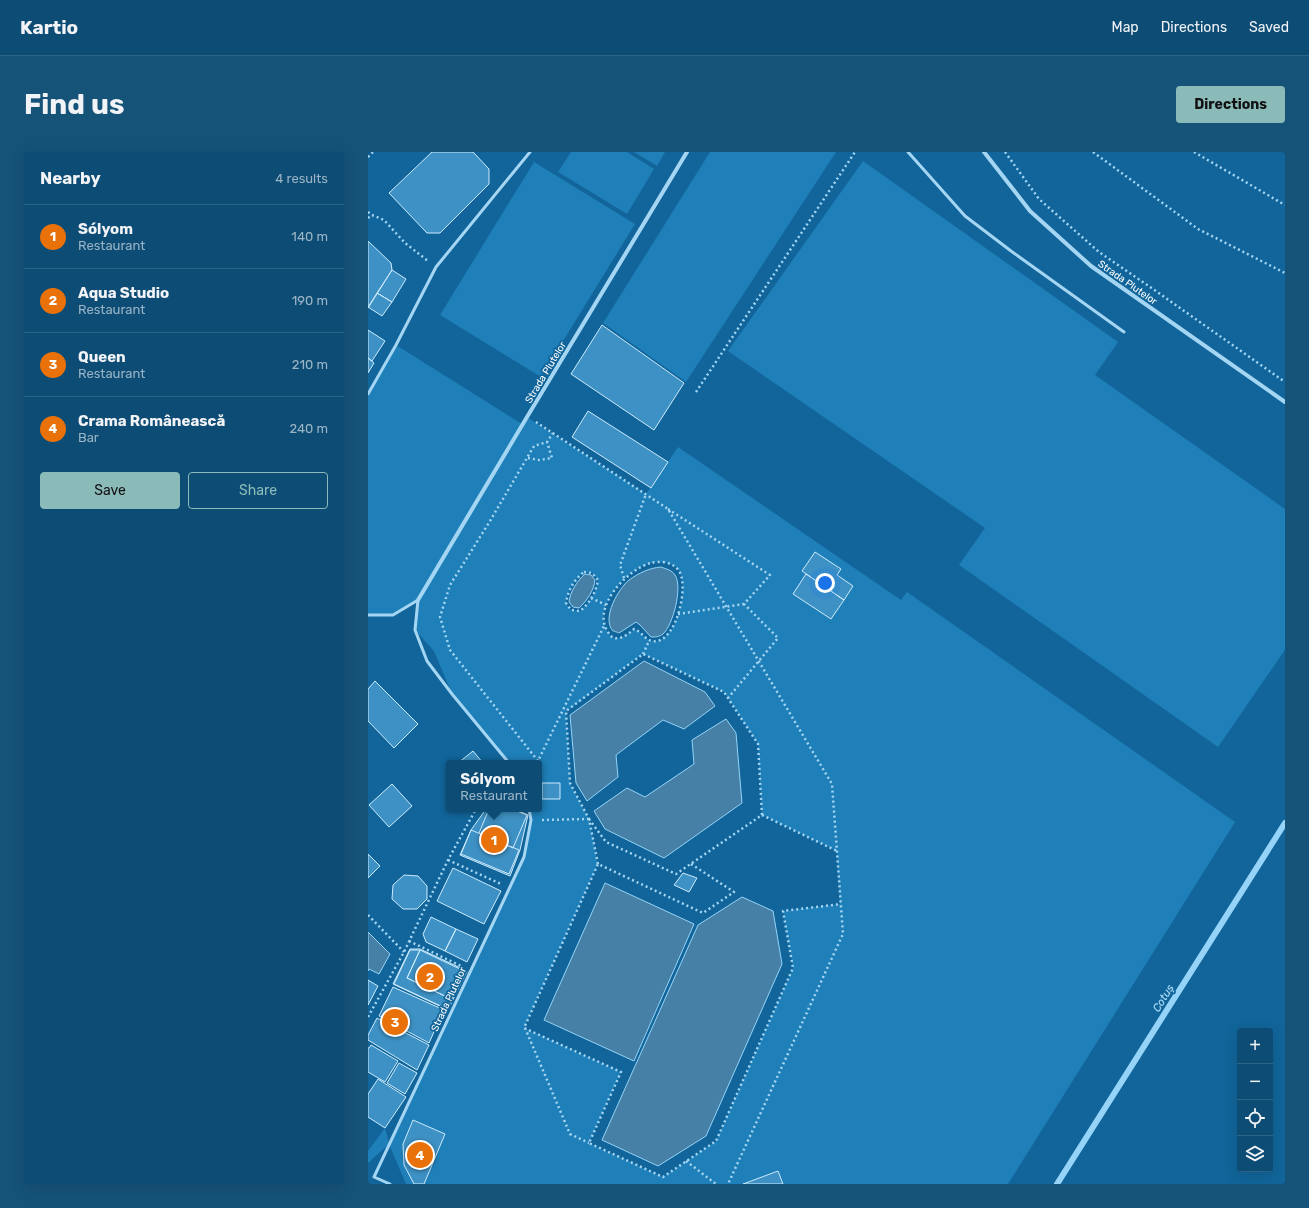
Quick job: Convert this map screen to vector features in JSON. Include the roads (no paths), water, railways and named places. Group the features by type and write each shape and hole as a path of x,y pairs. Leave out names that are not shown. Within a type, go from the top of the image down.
{"street":[{"name":"Strada Plutelor","path":"418,600 687,152"},
{"name":"Strada Plutelor","path":"984,152 1030,211 1091,266 1285,402"}],"lane":[{"path":"368,394 396,345 436,267 530,152"},
{"path":"908,152 964,216 1124,332"},
{"name":"Strada Plutelor","path":"368,615 392,615 418,600"},
{"name":"Strada Plutelor","path":"418,600 414,630 427,661 507,760"},
{"name":"Strada Plutelor","path":"390,1184 374,1177 524,856 531,820 530,812"}],"waterway":[{"name":"Cotuș","path":"1057,1184 1285,823"}],"place":[{"name":"Sólyom","path":"494,840"},
{"name":"Aqua Studio","path":"430,977"},
{"name":"Queen","path":"395,1022"},
{"name":"Crama Românească","path":"420,1155"}]}
